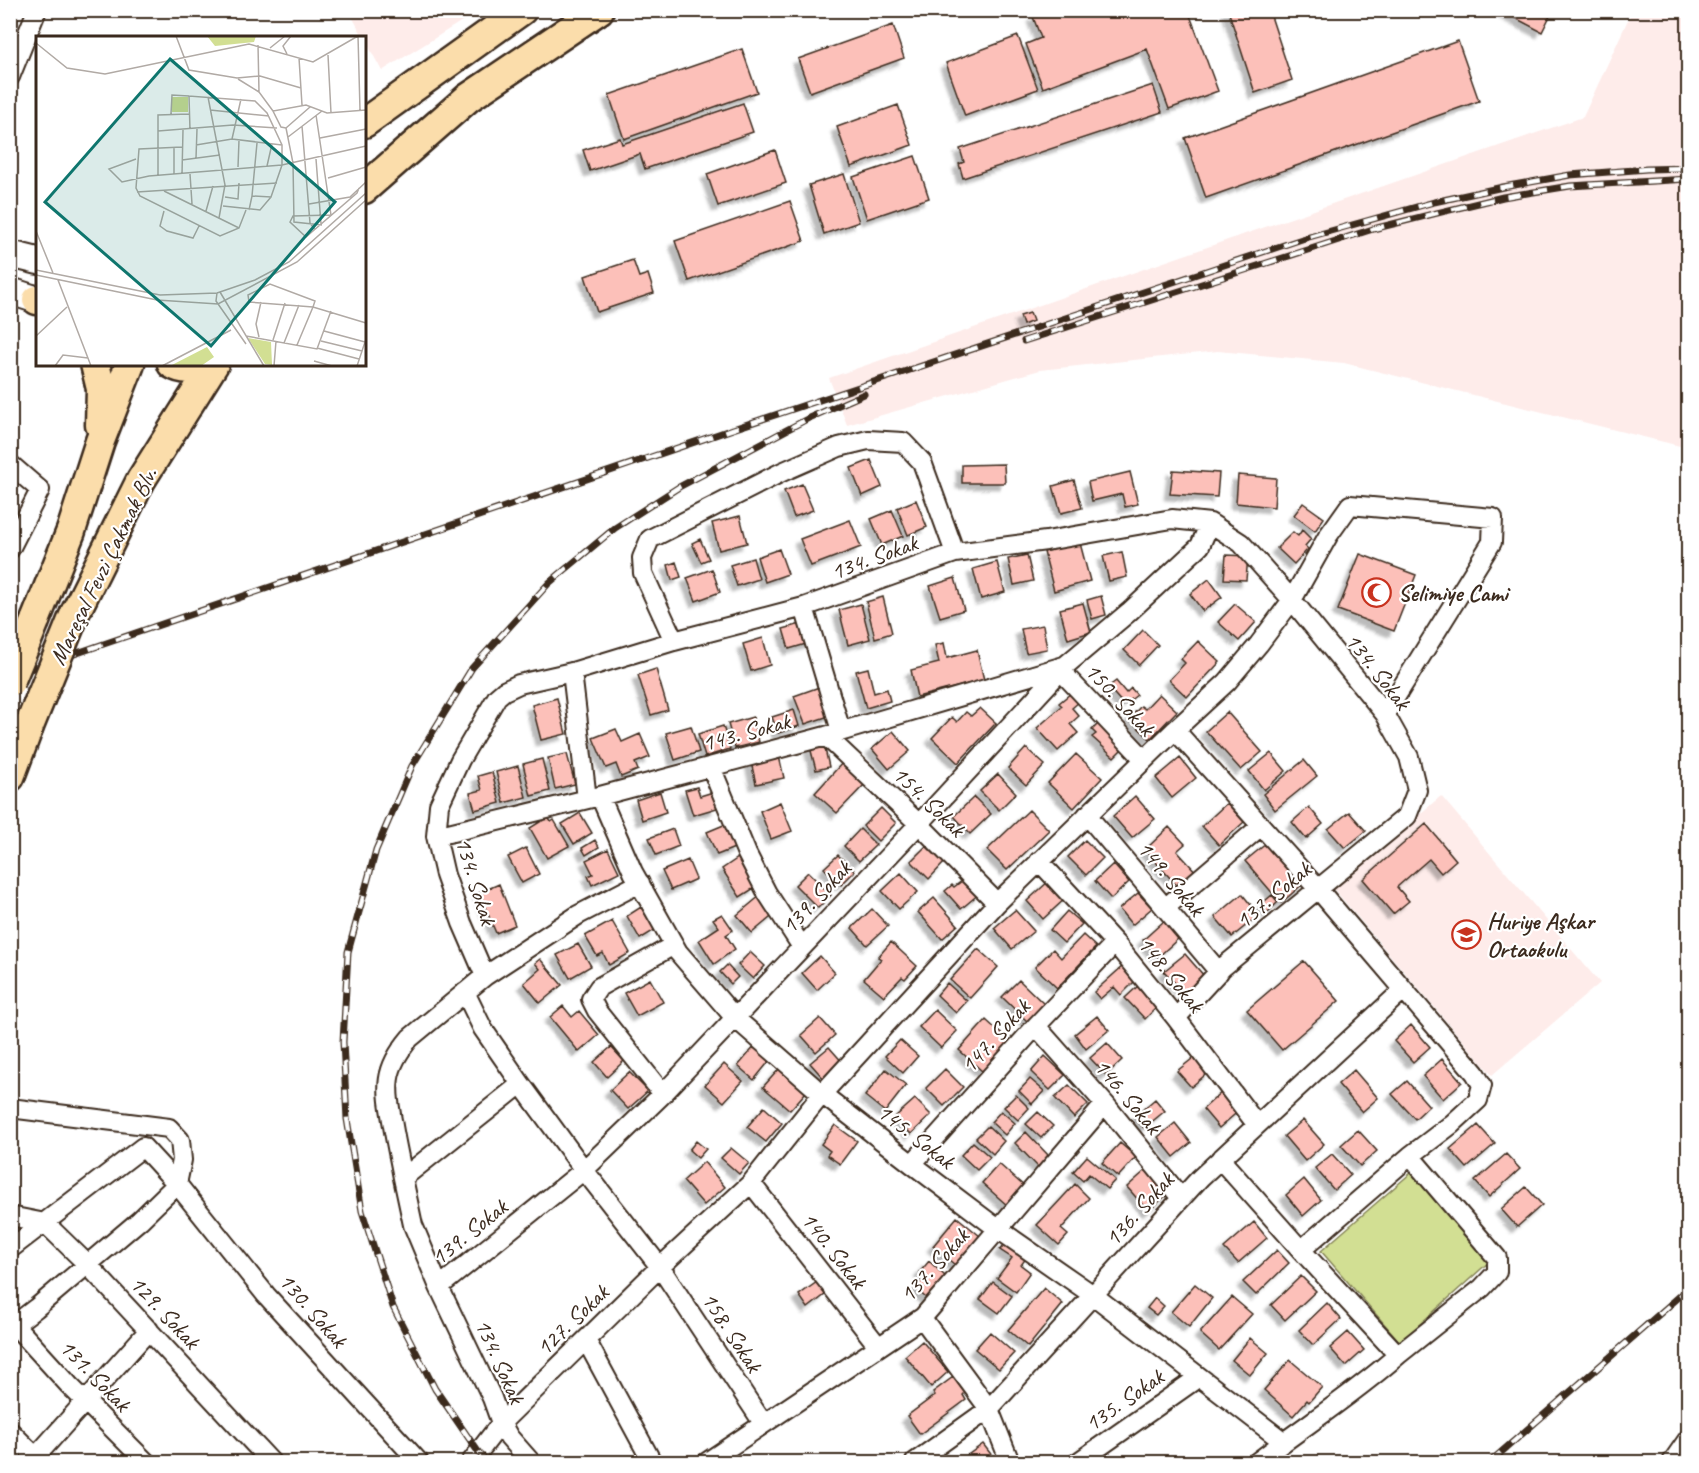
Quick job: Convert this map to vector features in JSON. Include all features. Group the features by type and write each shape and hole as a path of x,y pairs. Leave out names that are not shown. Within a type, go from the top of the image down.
{"main road":[{"path":"366,122 522,10"},
{"path":"366,187 468,98 598,10"},
{"path":"10,254 36,260"},
{"path":"10,291 36,300"},
{"path":"95,366 101,389 100,441"},
{"name":"Mareşal Fevzi Çakmak Blv.","path":"10,682 71,531 100,441 129,366"},
{"path":"175,366 197,369 203,366"},
{"name":"Mareşal Fevzi Çakmak Blv.","path":"10,777 75,613 141,480 213,366"}],"street":[{"path":"10,77 37,10"},
{"path":"674,641 643,573 642,558 650,539 782,472 839,447 868,440 903,442 922,462 955,553"},
{"path":"10,464 40,490 10,549"},
{"name":"127. Sokak","path":"471,1462 501,1423 660,1267 752,1183 822,1094 997,903 1144,759 1227,682 1292,600 1328,536 1350,505 1493,518 1492,542 1385,714"},
{"name":"134. Sokak","path":"485,976 462,923 436,836 439,804 460,760 497,697 512,687 804,607 955,553 1046,541 1172,519 1210,523 1241,543 1292,600 1385,714 1409,757 1417,790 1407,816"},
{"name":"139. Sokak","path":"439,1287 584,1170 663,1094 919,824 1063,668 1129,612 1200,546 1210,523"},
{"path":"804,607 833,734"},
{"name":"143. Sokak","path":"436,836 711,767 1063,668"},
{"name":"150. Sokak","path":"1063,668 1144,759"},
{"name":"145. Sokak","path":"572,672 593,797 678,952 735,1018 822,1094 912,1164 998,1229 1093,1295 1284,1442"},
{"path":"1175,730 1318,889 1475,1073 1482,1085 1478,1101 1301,1250"},
{"name":"154. Sokak","path":"833,734 997,903"},
{"path":"711,767 747,854 767,893 802,947"},
{"name":"149. Sokak","path":"1087,815 1219,972"},
{"name":"137. Sokak","path":"1176,1018 1219,972 1407,816"},
{"path":"1165,908 1261,826"},
{"name":"148. Sokak","path":"1039,861 1115,943 1176,1018 1257,1125"},
{"name":"134. Sokak","path":"531,1462 509,1437 501,1423 492,1398 439,1287 413,1226 387,1094 390,1072 401,1049 410,1038 485,976 578,915 640,883"},
{"name":"147. Sokak","path":"912,1164 1036,1026 1115,943"},
{"path":"663,1094 597,1011 591,999 599,987 674,945"},
{"name":"136. Sokak","path":"915,1462 989,1409 1181,1198 1403,990"},
{"path":"403,1178 521,1084 483,1029 465,992"},
{"name":"146. Sokak","path":"1036,1026 1105,1104 1181,1198"},
{"name":"158. Sokak","path":"521,1084 584,1170 660,1267 764,1423"},
{"name":"137. Sokak","path":"707,1462 922,1318 1105,1104"},
{"path":"10,1108 169,1128 180,1140 182,1160 177,1184 140,1220 36,1308 12,1324"},
{"path":"10,1249 169,1128"},
{"name":"130. Sokak","path":"143,1147 177,1184 267,1295 418,1462"},
{"path":"1257,1462 1373,1377 1482,1288 1497,1272 1497,1258 1410,1156"},
{"path":"1220,1159 1398,1355"},
{"name":"140. Sokak","path":"752,1183 878,1346"},
{"path":"10,1216 45,1223"},
{"name":"129. Sokak","path":"45,1223 87,1264 271,1462"},
{"path":"922,1318 989,1409 1010,1462"},
{"name":"131. Sokak","path":"12,1324 146,1462"},
{"path":"10,1431 36,1461 85,1400 149,1330"},
{"path":"586,1340 652,1462"},
{"name":"135. Sokak","path":"1078,1462 1199,1377"},
{"path":"1672,1462 1689,1439"}],"shaded area":[{"path":"349,11 478,11 382,71 366,42 366,36 363,36"},
{"path":"1632,11 1688,11 1688,448 1344,363 1218,351 1040,370 847,425 829,378 1583,117"},
{"name":"Huriye Aşkar Ortaokulu","path":"1441,796 1600,983 1492,1075 1333,888"}],"green space":[{"path":"1412,1172 1490,1261 1400,1342 1321,1251"}],"building":[{"path":"1051,10 1188,10 1218,91 1169,109 1147,49 1043,88 1026,44 1041,38 1033,17"},
{"path":"1228,10 1269,10 1292,80 1255,93"},
{"path":"1500,10 1553,10 1542,32"},
{"path":"893,25 904,58 810,92 798,59"},
{"path":"1018,36 1038,89 965,116 946,63"},
{"path":"1458,41 1479,101 1206,198 1185,138"},
{"path":"742,49 757,92 624,139 609,95"},
{"path":"1153,85 1162,112 963,178 959,164 964,162 960,149"},
{"path":"743,103 753,132 645,169 640,154 590,171 583,150 620,138 622,144"},
{"path":"898,105 912,145 851,167 837,127"},
{"path":"775,150 786,183 718,206 707,174"},
{"path":"915,156 929,198 867,219 853,177"},
{"path":"844,174 859,222 824,234 809,185"},
{"path":"790,201 804,241 689,281 675,241"},
{"path":"633,260 639,277 648,274 654,293 597,312 585,276"},
{"path":"1030,313 1033,321 1023,325 1020,316"},
{"path":"871,460 882,487 862,496 851,468"},
{"path":"1004,464 1005,483 962,483 962,465"},
{"path":"1173,470 1219,473 1217,497 1170,494"},
{"path":"1130,472 1138,504 1125,507 1122,494 1092,501 1088,482"},
{"path":"1238,475 1276,478 1274,507 1236,503"},
{"path":"1074,480 1082,508 1061,513 1053,486"},
{"path":"802,484 813,510 794,517 784,491"},
{"path":"916,500 927,527 908,535 897,508"},
{"path":"1303,503 1324,518 1315,531 1294,515"},
{"path":"892,510 903,536 882,545 871,519"},
{"path":"740,516 747,543 719,550 712,523"},
{"path":"850,520 861,547 811,566 800,539"},
{"path":"1302,530 1311,539 1305,546 1308,549 1294,564 1277,548 1293,532 1298,536"},
{"path":"700,539 709,559 701,562 692,543"},
{"path":"1080,543 1090,581 1054,591 1044,552"},
{"path":"779,549 788,574 765,582 757,557"},
{"path":"1122,552 1127,577 1109,581 1103,556"},
{"name":"Selimiye Cami","path":"1360,554 1416,575 1394,631 1338,610"},
{"path":"1027,555 1033,581 1014,585 1008,559"},
{"path":"1226,555 1248,556 1246,580 1224,579"},
{"path":"753,558 759,579 737,586 730,565"},
{"path":"676,562 681,577 672,580 668,565"},
{"path":"997,562 1005,592 981,599 973,569"},
{"path":"712,569 720,592 696,601 687,578"},
{"path":"955,578 964,610 940,617 930,586"},
{"path":"1209,579 1222,597 1203,611 1190,594"},
{"path":"1101,596 1106,615 1092,619 1087,600"},
{"path":"883,597 892,633 875,638 866,602"},
{"path":"1083,603 1091,632 1068,639 1060,609"},
{"path":"861,604 870,639 848,645 839,610"},
{"path":"1235,604 1256,622 1239,641 1218,622"},
{"path":"808,622 813,642 789,649 783,629"},
{"path":"1043,625 1047,649 1026,653 1021,629"},
{"path":"1143,630 1158,645 1139,665 1124,650"},
{"path":"763,638 770,665 751,671 743,644"},
{"path":"1198,641 1220,662 1187,697 1169,680 1185,663 1181,659"},
{"path":"944,643 947,658 977,650 984,680 917,697 911,670 939,663 935,645"},
{"path":"868,668 874,693 887,689 890,701 866,708 856,671"},
{"path":"656,669 668,710 651,715 638,675"},
{"path":"1116,681 1126,693 1131,688 1137,695 1124,705 1108,687"},
{"path":"822,686 832,715 805,724 794,696"},
{"path":"1071,693 1079,702 1072,708 1079,716 1070,724 1078,733 1058,751 1037,728 1062,706 1059,703"},
{"path":"1159,694 1177,711 1150,739 1129,719 1141,706 1145,709"},
{"path":"557,698 566,734 541,740 532,705"},
{"path":"980,708 996,723 958,763 932,738 952,717 957,722 966,712 971,716"},
{"path":"794,710 799,726 778,733 772,717"},
{"path":"1227,712 1262,752 1241,770 1206,731"},
{"path":"753,717 759,742 735,748 728,724"},
{"path":"1102,720 1127,744 1114,757 1092,737 1096,734 1092,730"},
{"path":"691,726 699,752 675,760 666,733"},
{"path":"723,726 730,749 705,757 698,734"},
{"path":"616,729 622,742 640,734 650,757 635,763 638,770 621,777 616,764 606,768 593,738"},
{"path":"893,731 910,751 889,769 872,749"},
{"path":"824,744 829,767 816,770 810,747"},
{"path":"1026,748 1045,765 1026,785 1008,768"},
{"path":"1271,753 1286,771 1264,790 1249,771"},
{"path":"567,754 575,784 555,789 548,758"},
{"path":"1076,754 1102,778 1074,808 1048,783"},
{"path":"779,756 784,778 756,784 751,762"},
{"path":"1180,758 1196,778 1172,798 1156,778"},
{"path":"542,759 550,791 531,796 523,764"},
{"path":"1304,760 1317,776 1275,810 1263,794"},
{"path":"843,762 865,784 837,813 815,793"},
{"path":"518,766 526,797 504,803 496,772"},
{"path":"492,772 500,803 475,810 470,793 482,790 478,776"},
{"path":"998,774 1016,793 999,810 980,791"},
{"path":"697,787 700,796 713,792 717,808 693,815 685,790"},
{"path":"660,792 666,812 642,820 636,800"},
{"path":"1135,796 1155,819 1132,838 1113,816"},
{"path":"974,797 991,814 970,834 954,816"},
{"path":"780,802 792,831 771,839 760,811"},
{"path":"1227,803 1244,822 1219,845 1202,826"},
{"path":"1309,807 1323,824 1306,839 1292,822"},
{"path":"881,808 896,823 878,841 863,826"},
{"path":"1029,810 1049,830 1007,870 987,850"},
{"path":"1349,812 1366,831 1345,848 1328,829"},
{"path":"580,813 592,833 574,844 562,824"},
{"path":"548,817 551,822 554,820 569,846 547,858 530,828"},
{"path":"726,824 737,847 717,855 707,832"},
{"path":"1426,824 1456,860 1441,873 1429,859 1397,887 1409,901 1393,914 1363,879"},
{"path":"1169,827 1185,844 1177,851 1197,873 1179,888 1145,850"},
{"path":"673,829 679,846 656,855 649,838"},
{"path":"860,829 876,845 859,861 844,846"},
{"path":"595,840 599,847 586,855 582,848"},
{"path":"1085,840 1103,858 1086,875 1068,857"},
{"path":"1267,843 1303,884 1281,903 1245,861"},
{"path":"926,846 944,863 929,879 911,861"},
{"path":"526,848 539,874 522,883 508,857"},
{"path":"608,849 619,872 592,885 588,876 593,874 586,860"},
{"path":"838,855 855,871 841,885 824,868"},
{"path":"738,858 756,887 740,897 722,869"},
{"path":"688,860 696,879 671,890 662,871"},
{"path":"1113,864 1129,882 1111,899 1095,881"},
{"path":"808,872 831,895 818,908 795,885"},
{"path":"901,873 918,892 899,909 882,891"},
{"path":"967,877 980,893 961,909 945,891"},
{"path":"1050,880 1066,898 1043,919 1027,901"},
{"path":"499,884 515,925 496,933 479,893"},
{"path":"1138,893 1152,908 1132,925 1119,909"},
{"path":"1242,894 1259,915 1232,937 1215,917"},
{"path":"761,895 776,913 752,933 737,915"},
{"path":"1272,895 1278,902 1267,913 1260,905"},
{"path":"934,898 958,925 942,939 918,912"},
{"path":"641,907 655,930 640,939 627,916"},
{"path":"872,909 888,926 867,945 852,928"},
{"path":"1015,910 1034,931 1012,949 994,928"},
{"path":"1067,911 1082,924 1064,943 1050,930"},
{"path":"722,914 733,930 726,935 735,949 714,964 699,940 719,927 713,919"},
{"path":"612,921 630,953 609,965 603,953 597,956 585,936"},
{"path":"1164,921 1179,938 1158,957 1143,940"},
{"path":"1083,935 1096,947 1057,988 1035,967 1053,949 1061,958"},
{"path":"891,942 917,966 905,979 902,977 884,996 864,979 881,959 878,957"},
{"path":"578,944 591,966 570,978 557,955"},
{"path":"978,949 998,967 970,998 950,980"},
{"path":"750,952 765,966 753,979 738,965"},
{"path":"1185,954 1205,977 1185,994 1164,971"},
{"path":"820,956 835,973 817,990 802,973"},
{"path":"540,959 562,985 540,1003 524,983 540,969 535,963"},
{"path":"1304,961 1339,1001 1282,1050 1247,1010"},
{"path":"727,965 738,977 731,984 720,972"},
{"path":"1124,965 1137,979 1121,995 1114,987 1100,999 1094,992"},
{"path":"650,979 663,1002 637,1016 624,993"},
{"path":"1019,980 1045,1005 1028,1022 1002,997"},
{"path":"947,983 967,1001 956,1013 937,995"},
{"path":"1139,985 1158,1006 1145,1019 1125,998"},
{"path":"563,1006 572,1017 579,1011 599,1035 579,1052 550,1017"},
{"path":"935,1010 957,1031 941,1048 919,1027"},
{"path":"1097,1016 1109,1030 1086,1049 1075,1034"},
{"path":"820,1018 835,1035 816,1052 801,1035"},
{"path":"986,1020 1010,1042 983,1072 959,1050"},
{"path":"1411,1025 1430,1047 1413,1062 1394,1041"},
{"path":"900,1040 918,1056 903,1073 885,1056"},
{"path":"1107,1043 1122,1060 1106,1075 1090,1058"},
{"path":"755,1046 771,1059 754,1080 738,1066"},
{"path":"611,1047 624,1061 607,1077 594,1062"},
{"path":"829,1047 844,1064 825,1080 810,1063"},
{"path":"1197,1055 1210,1071 1191,1087 1177,1071"},
{"path":"1045,1056 1065,1075 1050,1090 1031,1072"},
{"path":"1442,1059 1462,1082 1443,1099 1423,1076"},
{"path":"724,1064 743,1081 724,1102 705,1085"},
{"path":"780,1068 807,1091 790,1110 763,1087"},
{"path":"886,1069 906,1085 885,1112 865,1096"},
{"path":"945,1069 963,1087 944,1106 926,1088"},
{"path":"1354,1070 1378,1098 1362,1112 1338,1084"},
{"path":"629,1072 648,1091 628,1109 610,1090"},
{"path":"1030,1079 1044,1091 1032,1104 1019,1091"},
{"path":"1407,1081 1429,1106 1415,1119 1392,1094"},
{"path":"1069,1085 1088,1104 1074,1118 1055,1098"},
{"path":"1224,1090 1241,1109 1219,1128 1203,1109"},
{"path":"1016,1095 1029,1108 1018,1120 1004,1107"},
{"path":"915,1099 931,1115 911,1134 895,1117"},
{"path":"1155,1099 1165,1111 1144,1128 1134,1117"},
{"path":"764,1107 782,1123 766,1142 747,1127"},
{"path":"1001,1111 1015,1123 1005,1135 991,1122"},
{"path":"1038,1112 1053,1126 1041,1138 1026,1124"},
{"path":"1303,1120 1324,1144 1305,1161 1284,1136"},
{"path":"1175,1123 1191,1143 1174,1157 1158,1137"},
{"path":"835,1125 857,1141 840,1164 827,1155 830,1151 821,1144"},
{"path":"1478,1125 1495,1144 1467,1168 1450,1149"},
{"path":"988,1126 1004,1141 993,1154 976,1138"},
{"path":"1358,1130 1377,1151 1360,1166 1341,1145"},
{"path":"1026,1132 1049,1156 1038,1167 1015,1143"},
{"path":"696,1141 706,1149 698,1158 689,1150"},
{"path":"973,1142 990,1157 977,1170 961,1155"},
{"path":"1120,1143 1136,1157 1118,1177 1102,1163"},
{"path":"731,1148 749,1163 739,1174 721,1158"},
{"path":"1332,1154 1351,1175 1334,1190 1315,1168"},
{"path":"1506,1154 1520,1169 1489,1197 1475,1181"},
{"path":"1087,1156 1115,1180 1107,1189 1089,1174 1083,1181 1073,1172"},
{"path":"704,1162 725,1187 704,1205 683,1181"},
{"path":"999,1164 1025,1187 1008,1206 982,1183"},
{"path":"1146,1170 1167,1195 1148,1211 1127,1187"},
{"path":"1304,1179 1321,1200 1303,1216 1286,1195"},
{"path":"1075,1184 1089,1198 1061,1229 1068,1235 1059,1245 1037,1225"},
{"path":"1526,1187 1542,1205 1517,1227 1501,1209"},
{"path":"957,1217 980,1236 955,1265 933,1246"},
{"path":"1254,1222 1267,1238 1238,1263 1224,1248"},
{"path":"1006,1242 1027,1257 1021,1265 1030,1272 1016,1292 997,1278 1012,1258 1000,1250"},
{"path":"1277,1250 1289,1263 1256,1295 1243,1282"},
{"path":"929,1261 946,1277 926,1298 915,1288 925,1277 920,1272"},
{"path":"1301,1276 1316,1291 1285,1320 1271,1305"},
{"path":"817,1282 826,1294 808,1308 799,1295"},
{"path":"993,1282 1012,1296 999,1313 980,1299"},
{"path":"1195,1284 1212,1298 1189,1327 1171,1312"},
{"path":"1044,1288 1063,1304 1028,1347 1008,1330"},
{"path":"1232,1297 1252,1314 1219,1350 1200,1333"},
{"path":"1155,1298 1164,1306 1156,1315 1147,1308"},
{"path":"1327,1303 1341,1319 1313,1345 1299,1330"},
{"path":"990,1332 1014,1353 999,1369 975,1349"},
{"path":"1348,1332 1364,1350 1346,1366 1330,1348"},
{"path":"1250,1338 1268,1353 1250,1375 1232,1360"},
{"path":"922,1341 948,1372 931,1387 905,1356"},
{"path":"1290,1360 1322,1387 1293,1416 1264,1390"},
{"path":"953,1377 965,1393 963,1395 966,1400 920,1434 907,1416 935,1395 933,1392"},
{"path":"983,1444 997,1462 969,1462 965,1457"}],"railway":[{"path":"10,676 733,429 1302,239 1434,202 1503,187 1570,175 1688,168"},
{"path":"1024,341 1373,229 1437,213 1503,197 1570,186 1688,179"},
{"path":"488,1462 479,1453 435,1389 393,1307 362,1211 347,1119 343,1042 348,952 376,850 412,766 472,668 549,583 615,528 679,487 809,418 864,394"},
{"path":"1490,1462 1688,1289"}],"place":[{"name":"Selimiye Cami","path":"1377,593"},
{"name":"Huriye Aşkar Ortaokulu","path":"1466,935"}]}
